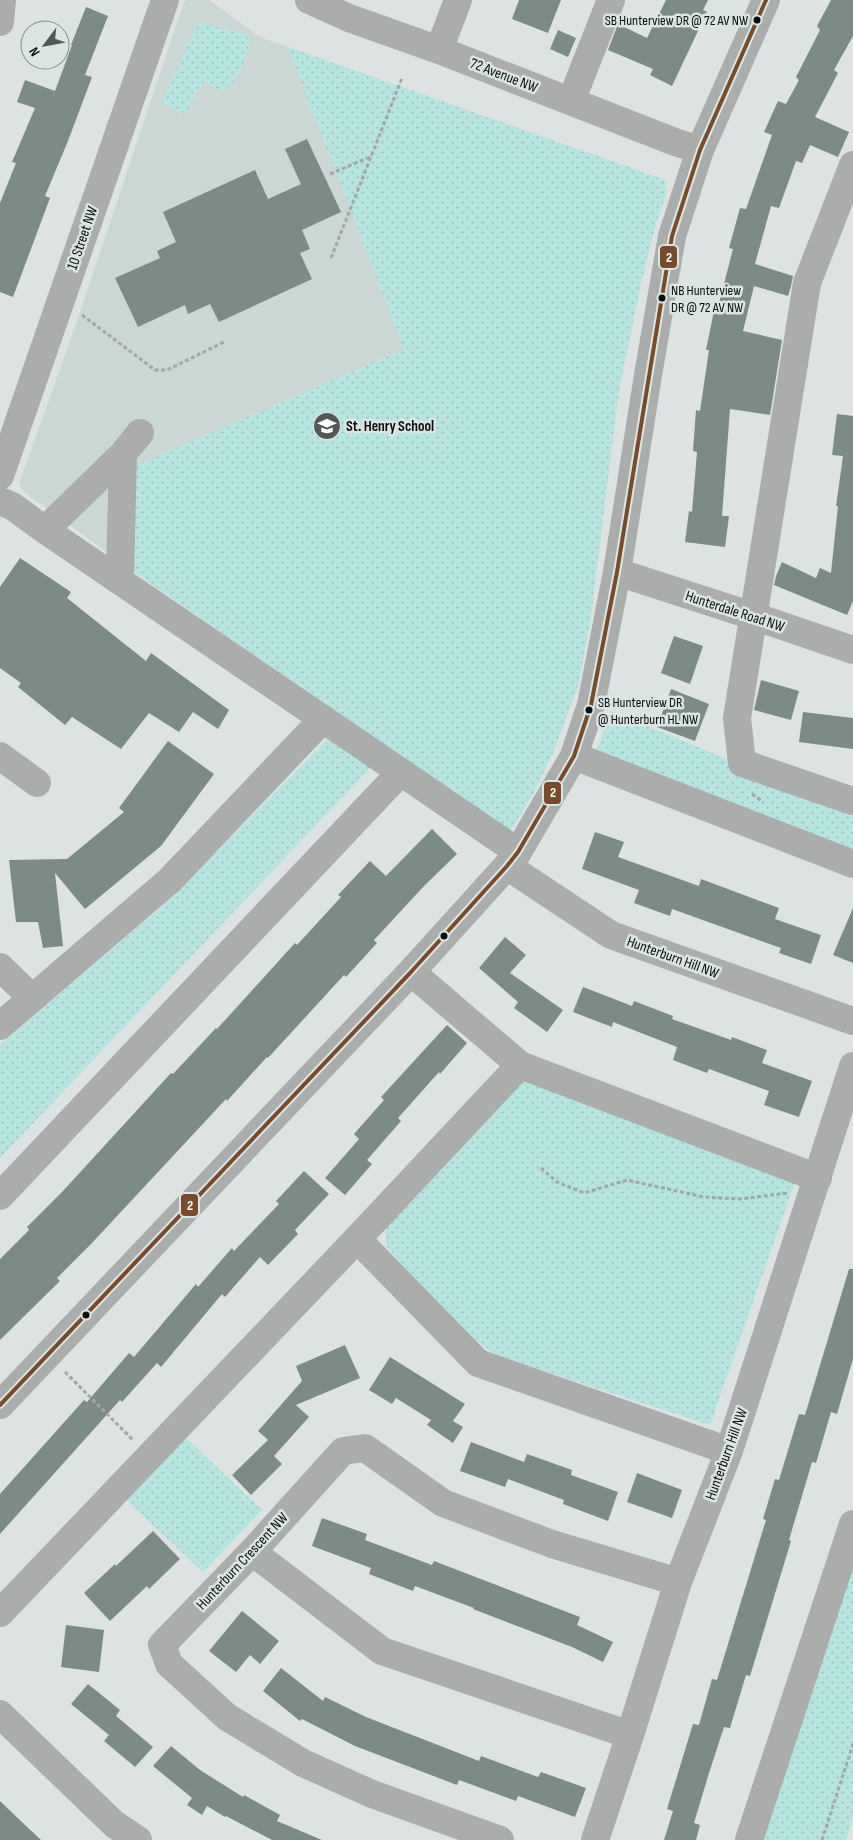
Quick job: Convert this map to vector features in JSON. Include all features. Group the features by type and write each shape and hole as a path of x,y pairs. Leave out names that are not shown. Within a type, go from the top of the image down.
{"street":[{"path":"0,22 2,0"},
{"name":"10 Street NW","path":"1,467 165,0"},
{"name":"72 Avenue NW","path":"309,0 349,18 439,50 700,150"},
{"path":"439,50 458,0"},
{"path":"571,101 611,0"},
{"path":"0,1405 411,972 513,859 574,756 592,704 617,572 672,236 700,150 766,0"},
{"path":"853,165 807,283 737,718 742,763 853,801"},
{"path":"45,530 123,454 140,433"},
{"path":"120,579 123,454"},
{"name":"Hunterburn Hill NW","path":"0,502 12,506 401,772 611,935 853,1021"},
{"name":"Hunterdale Road NW","path":"617,572 853,650"},
{"path":"0,1026 170,880 323,719"},
{"path":"0,756 37,783"},
{"path":"574,756 853,864"},
{"path":"0,1196 401,772"},
{"path":"0,967 32,998"},
{"path":"411,972 520,1065 816,1183"},
{"path":"0,1613 357,1239 520,1065"},
{"name":"Hunterburn Hill NW","path":"595,1840 678,1582 729,1451 853,1066"},
{"path":"357,1239 478,1363 729,1451"},
{"name":"Hunterburn Crescent NW","path":"500,1840 372,1794 303,1763 227,1717 169,1664 162,1646 252,1552 343,1451 365,1448 443,1503 552,1544 678,1582"},
{"path":"749,1840 853,1524"},
{"path":"252,1552 382,1651 630,1735"},
{"path":"0,1714 114,1824 138,1840"}],"path":[{"path":"332,258 402,78"},
{"path":"330,174 372,156"},
{"path":"81,315 155,370 167,370 224,342"},
{"path":"541,1168 557,1182 584,1193 627,1180 645,1182 704,1197 740,1199 816,1183"},
{"path":"70,1377 150,1456"},
{"path":"822,1840 853,1744"}],"shaded area":[{"name":"St. Henry School","path":"187,0 209,0 260,37 665,180 666,194 656,223 642,278 619,389 590,623 578,686 553,752 534,792 510,831 127,567 24,492 19,484 76,324 184,2"},
{"path":"202,23 246,35 250,42 233,83 221,91 207,82 202,83 187,111 183,113 163,103 163,99 197,25"},
{"name":"St. Henry School","path":"288,47 665,180 666,194 656,223 642,278 619,389 590,623 578,686 553,752 534,792 510,831 127,567 131,468 404,349"},
{"path":"611,711 853,811 853,853 596,752"},
{"path":"334,733 374,764 0,1158 0,1045 162,906"},
{"path":"533,1079 796,1179 710,1425 498,1356 457,1327 386,1246 386,1226 520,1082"},
{"path":"180,1432 262,1510 203,1572 120,1494"},
{"path":"853,1534 853,1818 846,1840 753,1840"}],"building":[{"path":"519,0 561,0 548,33 512,19"},
{"path":"666,0 708,0 703,10 707,12 672,86 650,75 653,69 608,50 618,24 647,38"},
{"path":"831,0 853,0 853,36 834,70 838,73 815,117 849,132 838,157 810,145 802,163 796,161 779,208 771,206 755,264 793,276 791,286 788,296 754,286 743,331 782,340 770,415 730,409 722,516 729,516 725,547 685,542 689,511 692,512 697,452 693,451 696,410 700,411 709,350 706,350 715,306 718,307 733,249 729,248 740,208 746,209 772,135 764,132 778,101 786,104 799,80 796,77 820,30 817,26"},
{"path":"86,7 108,16 85,75 92,77 45,196 50,198 13,297 0,292 0,203 16,163 12,162 35,108 17,102 25,80 55,91 63,70 70,70 71,45"},
{"path":"558,30 576,38 568,57 550,49"},
{"path":"307,139 341,212 302,230 310,249 300,253 312,279 219,322 210,304 188,314 185,305 138,327 115,278 160,258 157,251 176,242 163,212 255,170 268,199 301,184 285,149"},
{"path":"837,414 853,416 853,601 847,615 774,585 782,562 816,578 820,568 831,573 838,506 836,506 843,456 832,455"},
{"path":"20,558 71,592 67,598 146,661 151,653 229,710 218,729 193,712 179,732 149,713 121,749 72,717 65,725 18,687 21,683 0,668 0,587"},
{"path":"674,636 703,646 690,684 661,673"},
{"path":"761,680 799,691 791,720 754,710"},
{"path":"671,689 709,704 695,741 657,727"},
{"path":"803,712 853,718 853,749 799,742"},
{"path":"168,741 214,774 161,846 85,909 55,873 63,946 43,948 38,922 16,922 9,860 67,859 124,812 119,808"},
{"path":"432,829 457,854 374,940 377,943 346,977 344,975 268,1058 227,1101 226,1099 57,1278 60,1281 0,1340 0,1259 29,1230 27,1227 63,1191 171,1073 173,1074 217,1029 295,943 297,945 341,897 338,895 370,861 386,876"},
{"path":"595,832 624,842 618,857 699,886 701,879 779,908 775,919 821,935 811,964 779,953 781,948 672,909 670,916 634,903 639,890 582,869"},
{"path":"853,908 853,963 833,955"},
{"path":"505,937 526,955 510,973 563,1010 547,1032 514,1008 518,1002 479,968"},
{"path":"583,987 632,1006 634,1001 673,1016 672,1019 731,1040 732,1037 767,1050 762,1063 812,1081 799,1117 764,1105 769,1091 709,1069 707,1073 673,1060 677,1047 613,1022 612,1027 573,1012"},
{"path":"447,1025 467,1043 398,1118 401,1121 367,1160 372,1164 345,1195 325,1178 359,1139 354,1134 384,1100 381,1097"},
{"path":"304,1171 329,1194 295,1230 298,1234 268,1265 260,1257 225,1297 222,1294 161,1367 157,1363 122,1402 120,1400 0,1534 0,1494 84,1400 87,1402 129,1353 134,1357 196,1284 198,1287 232,1248 234,1251 279,1204 276,1201"},
{"path":"849,1269 853,1269 853,1359 837,1414 831,1412 816,1463 812,1462 789,1540 791,1541 750,1676 746,1675 730,1728 724,1727 694,1823 700,1825 696,1840 664,1840 673,1811 667,1809 693,1724 699,1725 712,1679 717,1680 766,1520 763,1519 775,1479 779,1480 799,1414 805,1415"},
{"path":"345,1345 360,1378 296,1405 309,1417 274,1456 282,1464 251,1495 232,1475 268,1440 258,1431 302,1381 296,1366"},
{"path":"390,1357 465,1404 453,1421 463,1427 453,1443 427,1425 431,1420 396,1398 392,1404 369,1390"},
{"path":"471,1442 524,1462 527,1454 572,1470 571,1475 618,1492 608,1521 563,1504 564,1500 508,1479 505,1487 460,1471"},
{"path":"637,1473 682,1490 672,1518 627,1502"},
{"path":"322,1518 367,1534 365,1540 432,1565 434,1561 580,1617 577,1625 613,1642 603,1662 572,1647 474,1608 415,1586 413,1591 369,1574 371,1568 312,1546"},
{"path":"153,1531 180,1559 149,1589 147,1586 110,1621 84,1593"},
{"path":"242,1611 279,1641 260,1664 250,1655 236,1672 209,1651"},
{"path":"66,1625 104,1630 99,1672 61,1667"},
{"path":"281,1668 323,1701 325,1697 366,1717 479,1761 481,1756 538,1777 541,1772 586,1788 575,1817 518,1796 516,1801 459,1780 457,1785 355,1746 302,1719 300,1721 263,1691"},
{"path":"88,1684 120,1710 116,1716 153,1747 135,1767 104,1741 109,1735 71,1704"},
{"path":"171,1746 200,1770 243,1797 244,1795 280,1815 277,1821 322,1840 272,1840 207,1806 202,1815 187,1805 192,1798 153,1766"},
{"path":"0,1801 24,1824 41,1840 0,1840"}],"transit line":[{"name":"2","path":"0,1405 411,972 507,866 518,852 574,756 591,705 617,572 672,236 700,150 766,0"}],"place":[{"name":"SB Hunterview DR @ 72 AV NW","path":"757,20"},
{"name":"NB Hunterview DR @ 72 AV NW","path":"662,298"},
{"name":"St. Henry School","path":"327,426"},
{"name":"SB Hunterview DR @ Hunterburn HL NW","path":"589,710"}]}
